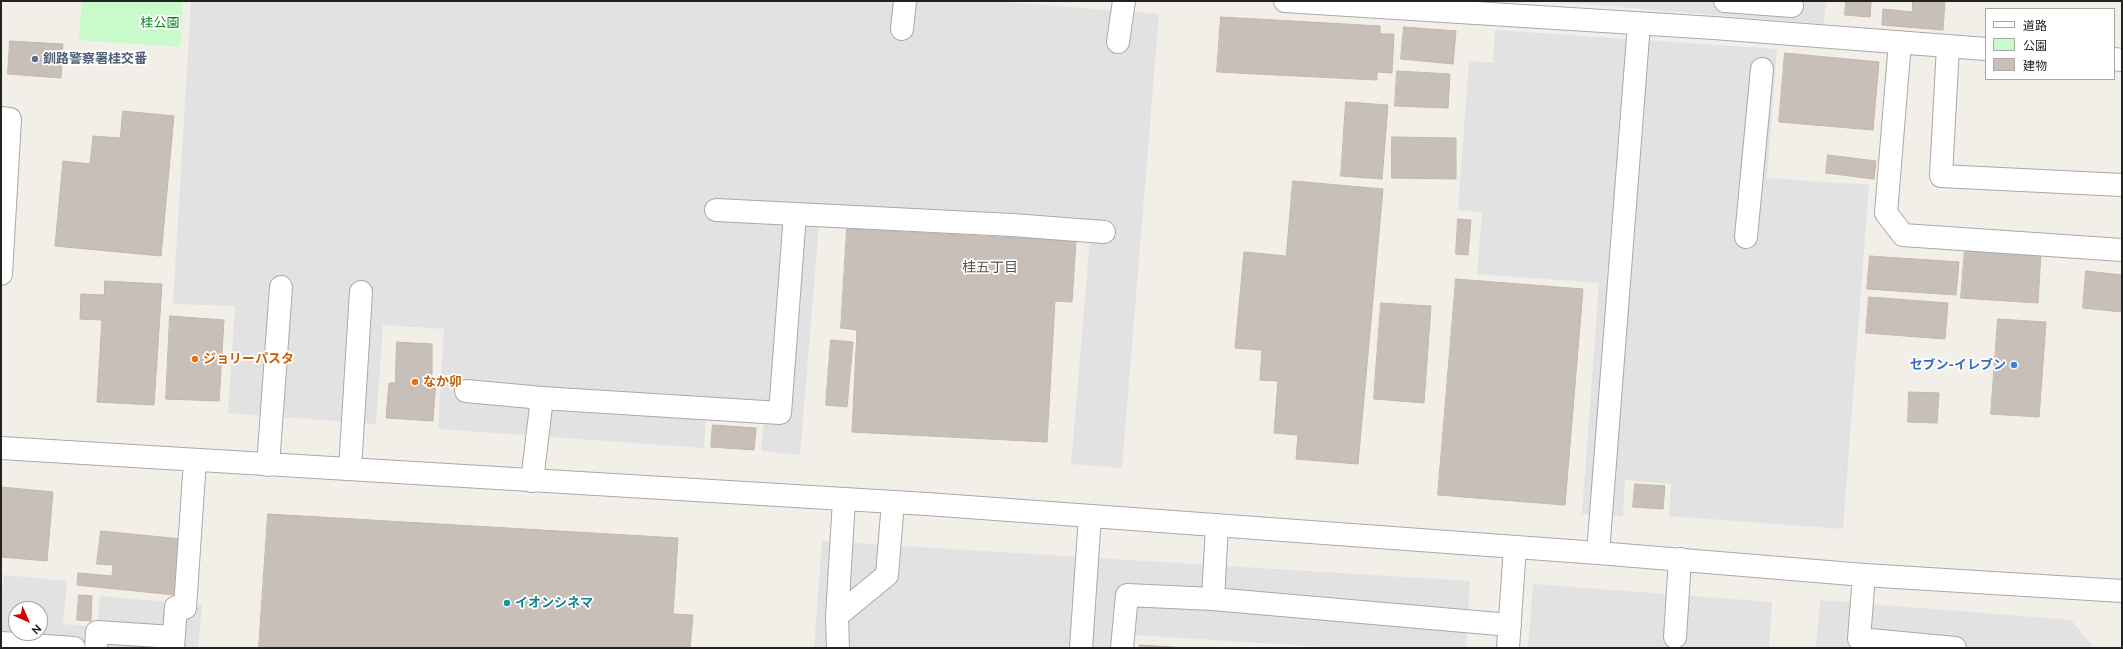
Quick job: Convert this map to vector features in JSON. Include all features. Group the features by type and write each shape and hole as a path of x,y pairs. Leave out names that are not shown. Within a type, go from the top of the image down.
{"street":[{"path":"902,29 905,1"},
{"path":"1118,42 1124,1"},
{"path":"1285,1 1639,24 1985,49"},
{"path":"1725,1 1792,6"},
{"path":"1598,552 1639,24"},
{"path":"1900,42 1886,213 1903,235 2122,250"},
{"path":"1948,46 1941,176 2122,186"},
{"path":"1746,237 1762,69"},
{"path":"1,118 10,119 1,274"},
{"path":"716,210 1012,225 1104,232"},
{"path":"466,391 542,398 780,413 795,214"},
{"path":"268,465 281,287"},
{"path":"350,470 361,292"},
{"path":"532,481 542,398"},
{"path":"1,448 893,502 1598,552 1864,575 2122,591"},
{"path":"96,648 97,632 173,642 176,607 185,608 195,460"},
{"path":"838,648 837,616 844,500"},
{"path":"837,616 887,575 893,502"},
{"path":"1081,648 1090,516"},
{"path":"1213,599 1217,525"},
{"path":"1508,648 1516,547"},
{"path":"1675,637 1680,559"},
{"path":"1864,575 1859,639 1955,648"},
{"path":"1122,648 1127,595 1213,599 1510,625"},
{"path":"1,643 74,648"}],"green space":[{"name":"桂公園","path":"82,1 183,1 180,47 79,40"}],"shaded area":[{"path":"191,1 992,1 1159,14 1122,468 1071,464 1091,227 820,212 800,455 761,451 764,419 706,415 704,448 438,429 444,329 383,325 376,424 228,413 235,306 173,304"},
{"path":"1547,1 1826,1 1824,24"},
{"path":"1495,30 1777,49 1767,178 1869,185 1843,529 1669,516 1671,484 1625,480 1623,516 1582,514 1599,283 1477,274 1482,212 1458,210 1469,61 1493,63"},
{"path":"822,541 1470,581 1466,648 1343,648 1133,635 1132,648 814,648"},
{"path":"4,575 67,581 63,624 97,627 100,596 202,605 198,648 1,648 1,603"},
{"path":"1533,584 1772,602 1769,648 1528,648"},
{"path":"1820,600 2071,620 2094,648 1816,648"}],"building":[{"path":"1846,1 1871,1 1870,17 1845,15"},
{"path":"1913,1 1945,1 1943,30 1882,25 1883,9 1912,12"},
{"path":"1221,17 1380,26 1380,34 1394,34 1392,73 1377,72 1377,80 1217,72"},
{"path":"1404,27 1456,31 1453,64 1401,59"},
{"name":"釧路警察署桂交番","path":"10,41 63,44 61,78 8,74"},
{"path":"1785,53 1879,62 1873,130 1779,122"},
{"path":"1397,71 1450,74 1448,108 1395,106"},
{"path":"1346,102 1388,105 1382,179 1341,176"},
{"path":"123,111 174,116 161,256 55,246 63,161 90,164 93,136 120,138"},
{"path":"1392,137 1456,138 1456,179 1392,178"},
{"path":"1828,155 1876,161 1874,179 1826,173"},
{"path":"1293,181 1383,189 1358,464 1296,459 1298,435 1274,433 1278,381 1260,380 1262,350 1235,348 1244,252 1286,256"},
{"path":"1458,219 1471,220 1468,255 1456,254"},
{"path":"847,229 1076,241 1072,302 1055,301 1047,442 852,432 857,330 841,328"},
{"path":"1965,248 2041,253 2038,303 1961,298"},
{"path":"1870,256 1959,262 1956,295 1867,289"},
{"path":"2086,271 2122,275 2122,312 2083,308"},
{"path":"1456,279 1583,289 1565,505 1438,495"},
{"path":"105,281 162,284 154,405 97,402 102,320 80,319 81,294 104,295"},
{"path":"1869,297 1948,303 1945,339 1866,333"},
{"path":"1381,303 1431,306 1424,403 1374,399"},
{"name":"ジョリーパスタ","path":"170,316 224,320 219,401 166,399"},
{"path":"1998,319 2046,322 2039,417 1991,414"},
{"path":"831,340 853,342 847,407 826,405"},
{"name":"なか卯","path":"397,342 432,344 432,380 436,380 433,421 386,418 389,383 395,383"},
{"path":"1909,392 1939,393 1937,423 1908,422"},
{"path":"713,425 756,428 754,450 711,447"},
{"path":"1635,484 1665,486 1663,509 1633,507"},
{"path":"1,487 53,492 47,561 1,557"},
{"path":"268,514 678,538 673,614 693,615 690,648 259,648"},
{"path":"101,531 181,539 175,595 77,585 78,573 112,576 113,565 97,564"},
{"path":"79,595 92,596 91,621 77,620"},
{"path":"1140,645 1189,648 1140,648"}],"place":[{"name":"釧路警察署桂交番","path":"35,59"},
{"name":"ジョリーパスタ","path":"195,359"},
{"name":"セブン-イレブン","path":"2014,365"},
{"name":"なか卯","path":"415,382"},
{"name":"イオンシネマ","path":"507,603"}],"district":[{"name":"桂五丁目","path":"990,268"}]}
